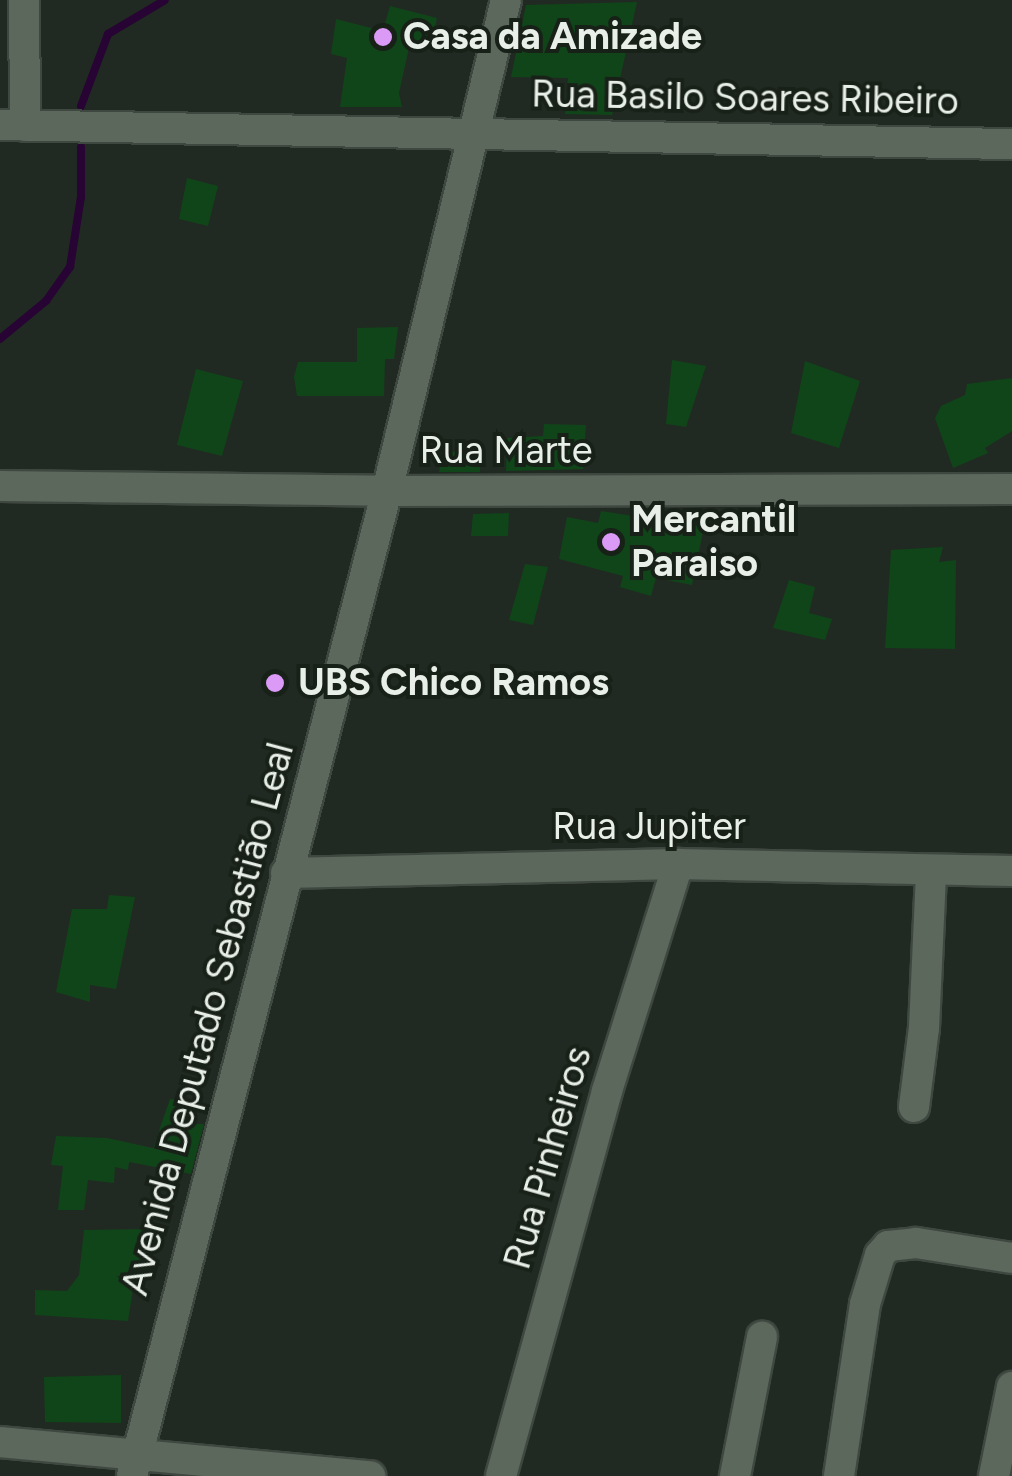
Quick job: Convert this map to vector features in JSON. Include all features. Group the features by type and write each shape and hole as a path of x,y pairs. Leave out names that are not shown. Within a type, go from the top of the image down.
{"street":[{"path":"13,125 24,0"},
{"name":"Avenida Deputado Sebastião Leal","path":"134,1465 388,491 506,0"},
{"name":"Rua Basilo Soares Ribeiro","path":"13,125 1012,144"},
{"name":"Rua Marte","path":"0,486 388,491 1012,490"},
{"name":"Rua Jupiter","path":"286,872 678,864 1012,871"},
{"name":"Rua Pinheiros","path":"501,1476 607,1090 678,864"},
{"path":"914,1107 924,1028 931,872"},
{"path":"839,1476 865,1304 880,1254 888,1246 916,1243 1012,1258"},
{"path":"735,1476 762,1337"},
{"path":"994,1476 1012,1386"},
{"path":"0,1442 134,1465 370,1476"}],"building":[{"path":"637,2 612,115 565,114 568,78 511,77 526,5"},
{"name":"Casa da Amizade","path":"390,6 437,18 431,47 410,43 399,93 402,107 340,107 347,58 331,54 336,19 383,31"},
{"path":"187,178 218,186 208,226 179,219"},
{"path":"398,327 394,359 385,359 384,396 297,396 294,377 298,362 357,362 357,328"},
{"path":"672,360 706,366 686,427 666,424"},
{"path":"805,361 860,381 839,448 791,433"},
{"path":"196,369 243,381 222,456 177,445"},
{"path":"1012,378 1012,431 985,448 988,453 953,468 935,418 941,406 965,395 967,384"},
{"path":"544,424 586,425 583,469 506,471 507,438 543,436"},
{"path":"443,451 479,453 480,472 439,472"},
{"path":"601,511 704,527 692,585 656,578 651,596 620,587 623,576 559,559 567,517 598,523"},
{"path":"509,513 508,536 471,536 473,514"},
{"path":"943,547 939,562 956,560 955,649 885,648 891,550"},
{"path":"525,564 548,567 533,625 509,620"},
{"path":"789,580 815,587 809,613 832,619 825,640 773,628"},
{"path":"109,895 135,897 116,989 90,985 90,1002 56,992 72,909 107,909"},
{"path":"170,1099 195,1102 193,1124 204,1124 191,1174 129,1162 128,1170 115,1167 114,1183 88,1180 84,1210 58,1210 63,1166 51,1165 56,1136 107,1138 153,1148"},
{"path":"146,1229 149,1271 136,1270 128,1321 35,1315 35,1290 67,1291 79,1275 84,1230"},
{"path":"121,1375 121,1423 45,1422 44,1377"}],"waterway":[{"path":"81,106 108,34 165,0"},
{"path":"0,339 46,301 70,267 81,197 81,147"}],"place":[{"name":"Casa da Amizade","path":"383,37"},
{"name":"Mercantil Paraiso","path":"611,542"},
{"name":"UBS Chico Ramos","path":"275,683"}]}
